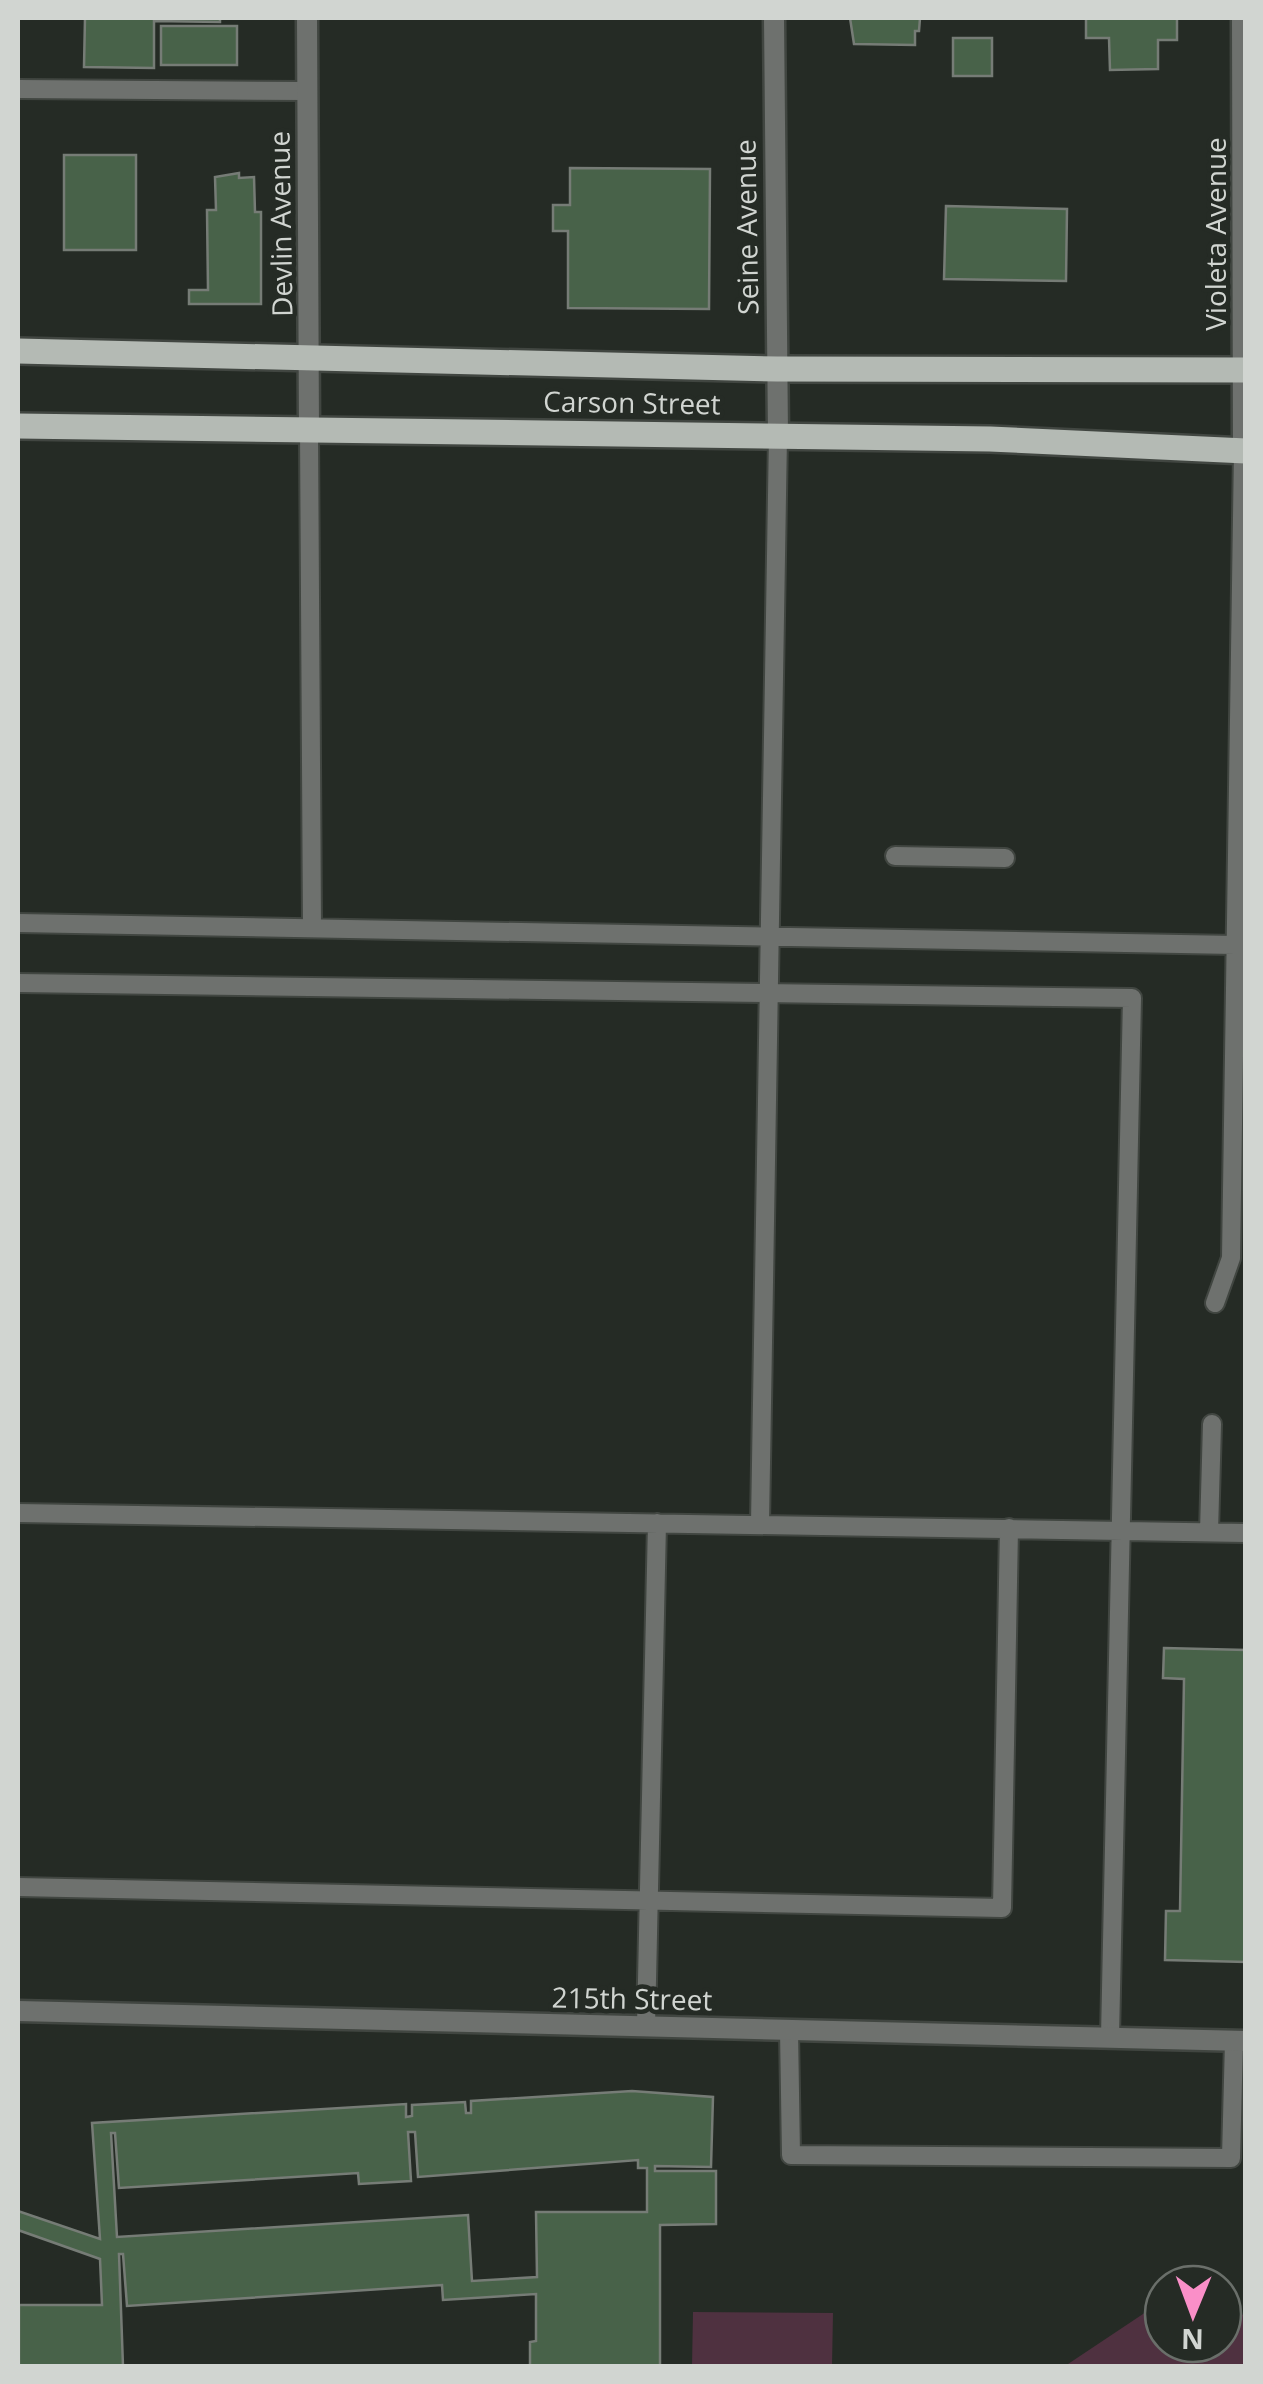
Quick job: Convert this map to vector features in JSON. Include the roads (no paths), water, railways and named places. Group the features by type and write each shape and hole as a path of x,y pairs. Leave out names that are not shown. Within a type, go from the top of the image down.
{"main road":[{"name":"Carson Street","path":"18,351 776,369 1244,370"},
{"name":"Carson Street","path":"18,426 990,439 1244,451"}],"street":[{"name":"Devlin Avenue","path":"307,18 309,430"},
{"name":"Seine Avenue","path":"774,18 778,435"},
{"name":"Violeta Avenue","path":"1242,18 1244,451"},
{"name":"215th Street","path":"18,2011 1240,2041"}],"lane":[{"path":"18,89 306,91"},
{"path":"309,430 312,928"},
{"path":"760,1524 778,435"},
{"path":"1216,1304 1231,1258 1244,451"},
{"path":"895,856 1005,858"},
{"path":"18,923 1235,945"},
{"path":"18,983 1132,998 1110,2037"},
{"path":"1209,1532 1212,1424"},
{"path":"18,1513 1246,1533"},
{"path":"646,2026 657,1523"},
{"path":"18,1886 1002,1908 1009,1528"},
{"path":"788,2030 791,2155 1231,2158 1240,2041"}]}
